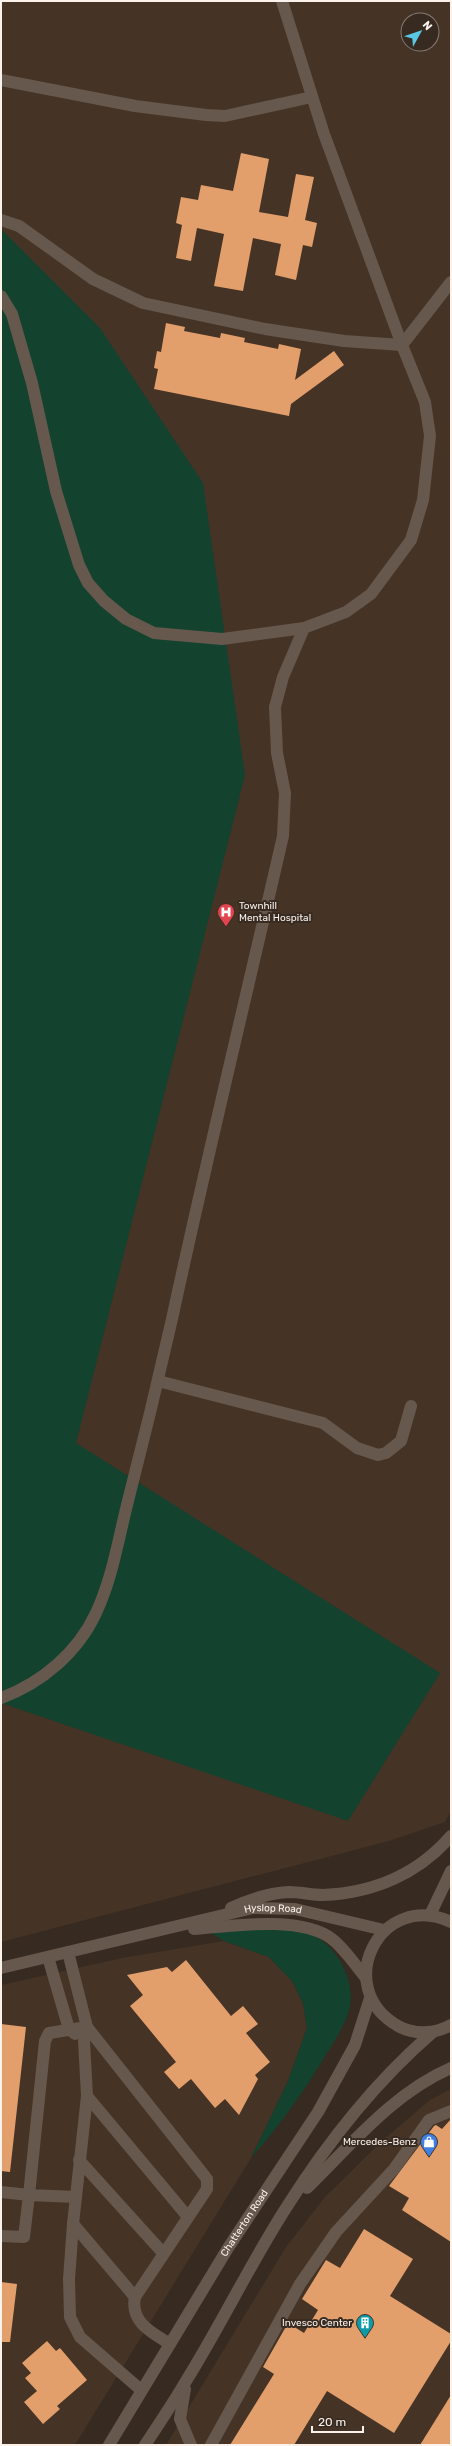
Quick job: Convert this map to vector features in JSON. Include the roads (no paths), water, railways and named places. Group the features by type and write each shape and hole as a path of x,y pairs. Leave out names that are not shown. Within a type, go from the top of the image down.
{"street":[{"path":"1,296 12,314 32,383 56,491 79,565 88,583 104,600 126,619 154,633 222,639 304,628 346,612 371,594 411,540 423,500 430,436 425,402 402,345 312,97 282,1"},
{"path":"1,80 127,105 206,115 225,116 312,97"},
{"path":"1,220 19,226 93,279 143,303 265,329 344,341 402,345"},
{"path":"402,345 451,282"},
{"path":"1,1698 25,1688 45,1675 84,1634 96,1612 111,1569 158,1381 223,1086 283,836 285,793 277,754 275,707 283,677 304,628"},
{"path":"158,1381 323,1423 358,1448 378,1455 394,1448 402,1441 411,1406"},
{"path":"204,1920 247,1901 282,1894 328,1894 354,1891 384,1884 412,1871 438,1851 451,1836"},
{"path":"430,1916 451,1871"},
{"name":"Hyslop Road","path":"1,1968 162,1931 253,1908 295,1909 384,1930"},
{"path":"451,1922 430,1916 406,1918 384,1930 370,1952 366,1978 370,1998 384,2016 403,2028 418,2032 433,2032 451,2026"},
{"name":"Hyslop Road","path":"162,1931 234,1926 297,1926 318,1932 331,1938 366,1978"},
{"path":"68,1952 87,2027 206,2176 207,2189 135,2297 134,2309 139,2322 170,2344"},
{"path":"48,1957 69,2029 84,2042"},
{"name":"Chatterton Road","path":"109,2445 228,2248 318,2112 355,2045 370,1998"},
{"path":"1,2236 24,2238 45,2041 49,2033 87,2027"},
{"path":"87,2027 84,2042 87,2096 73,2224 68,2307 72,2324 80,2337 141,2390"},
{"path":"145,2445 186,2382 286,2208 338,2135 378,2085 433,2032"},
{"path":"286,2208 404,2095 436,2075 451,2068"},
{"path":"87,2096 188,2216"},
{"path":"211,2445 300,2284 336,2232 394,2169 429,2120 451,2111"},
{"path":"79,2160 163,2253"},
{"path":"1,2192 76,2197"},
{"path":"73,2224 135,2297"},
{"path":"186,2382 180,2419 192,2445"}],"place":[{"name":"Townhill Mental Hospital","path":"226,927"},
{"name":"Mercedes-Benz","path":"429,2157"},
{"name":"Invesco Center","path":"365,2338"}]}
